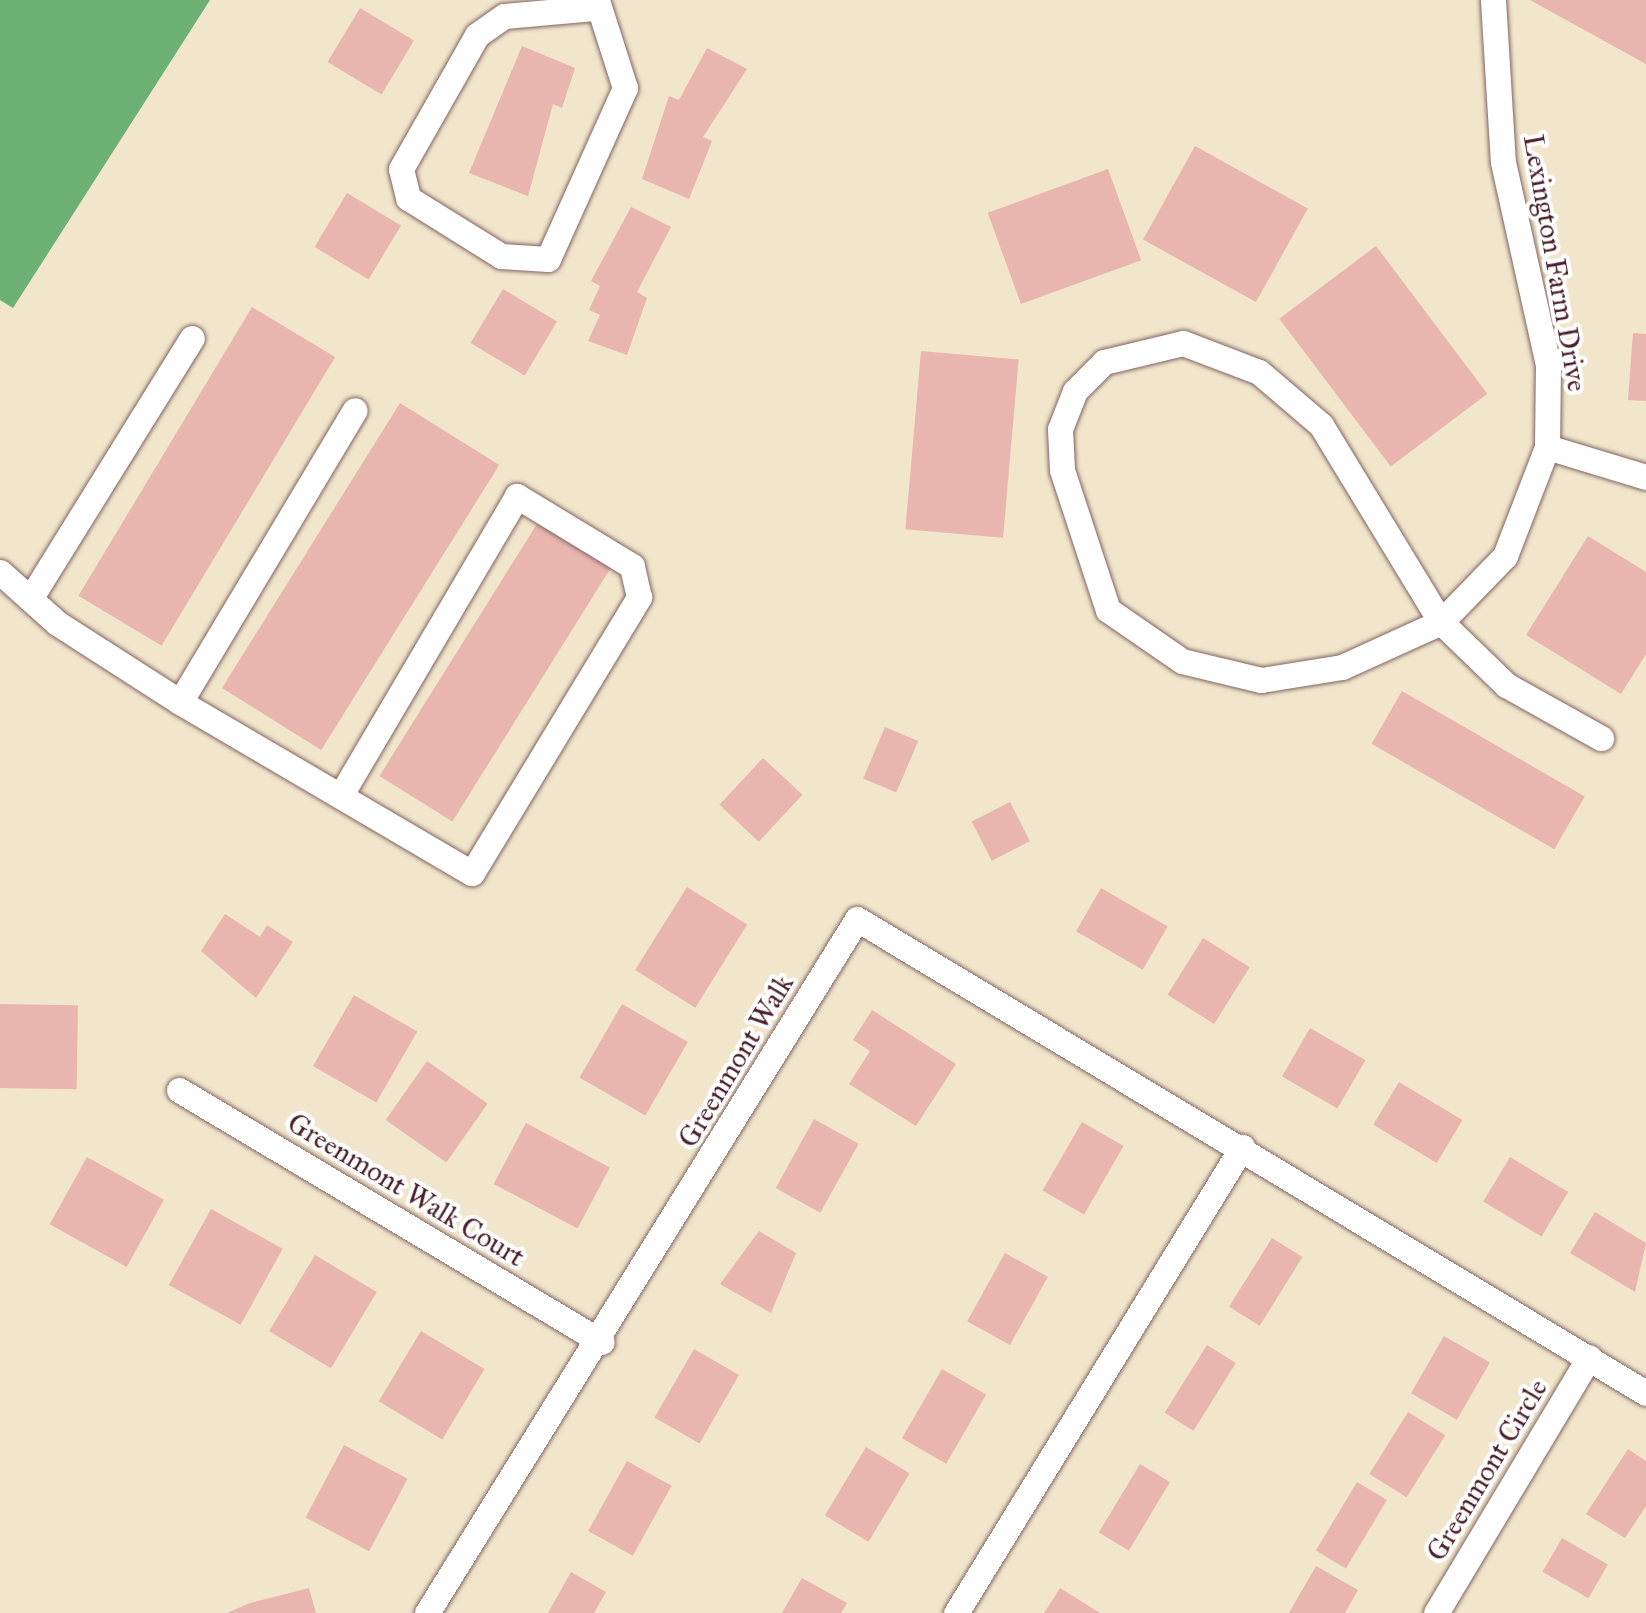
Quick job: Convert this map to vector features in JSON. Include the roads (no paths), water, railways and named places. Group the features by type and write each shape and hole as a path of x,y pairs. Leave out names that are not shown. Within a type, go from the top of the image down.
{"street":[{"name":"Lexington Farm Drive","path":"1441,622 1357,472 1322,424 1259,372 1223,351 1142,347 1104,362 1075,391 1060,429 1062,470 1084,550 1108,610 1146,642 1220,674 1302,677 1441,622 1504,556 1547,446 1548,364 1503,162 1493,0"},
{"path":"595,4 625,88 548,259 501,256 408,198 401,169 477,35 504,16 595,4"},
{"path":"30,598 192,338"},
{"path":"180,702 355,410"},
{"path":"1547,446 1646,477"},
{"path":"0,572 30,598 180,702 472,873 639,597 632,566 516,496 341,795"},
{"path":"1441,622 1506,685 1602,738"},
{"name":"Greenmont Walk","path":"428,1613 602,1342 857,918 1242,1146 1646,1393"},
{"name":"Greenmont Walk Court","path":"179,1090 602,1342"},
{"path":"956,1613 1242,1146"},
{"name":"Greenmont Circle","path":"1436,1613 1589,1357"}]}
